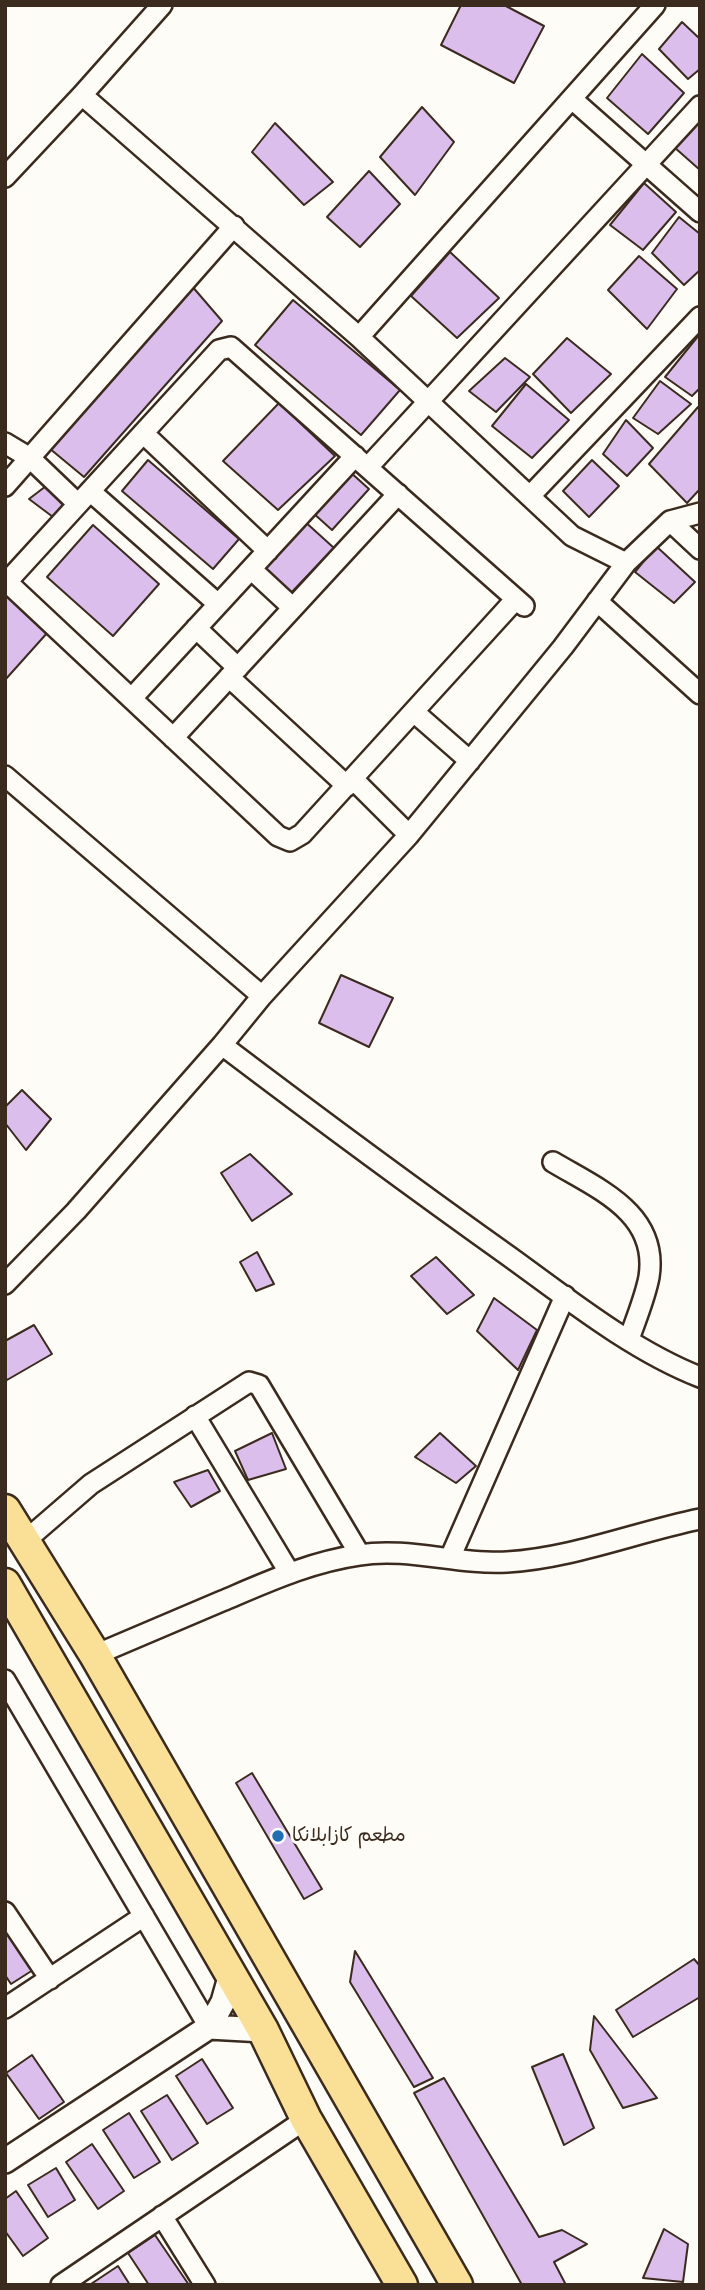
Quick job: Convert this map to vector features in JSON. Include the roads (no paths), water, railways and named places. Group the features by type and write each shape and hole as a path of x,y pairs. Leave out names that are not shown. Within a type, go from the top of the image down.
{"main road":[{"path":"5,1510 95,1655 457,2285"},
{"path":"5,1584 263,2029 306,2119 402,2285"}],"street":[{"path":"5,177 162,5"},
{"path":"359,337 655,5"},
{"path":"82,95 359,337 572,536 626,563"},
{"path":"572,99 700,212"},
{"path":"132,698 268,551 428,402 700,106"},
{"path":"5,486 234,226"},
{"path":"530,496 700,317"},
{"path":"231,348 362,462 520,603 414,712 302,834 295,840 285,841 6,583 219,350 231,348"},
{"path":"144,433 268,551"},
{"path":"5,443 84,498 218,604"},
{"path":"173,737 398,494"},
{"path":"5,1284 76,1211 262,996 409,835 564,647 626,563 670,521 700,513"},
{"path":"670,521 700,549"},
{"path":"251,569 293,608"},
{"path":"597,601 700,694"},
{"path":"196,628 233,672 409,835"},
{"path":"414,712 470,761"},
{"path":"5,776 262,996"},
{"path":"222,1045 411,1187 565,1296 669,1364 700,1377"},
{"path":"553,1162 622,1204 638,1221 650,1255 649,1278 629,1339"},
{"path":"450,1558 565,1296"},
{"path":"25,1541 91,1484 244,1384 255,1382 359,1555"},
{"path":"195,1416 289,1572"},
{"path":"95,1655 289,1572 359,1555 450,1558 483,1563 510,1562 559,1556 700,1519"},
{"path":"5,1679 12,1709 144,1916 209,2027"},
{"path":"5,1912 50,1979"},
{"path":"5,2008 144,1916"},
{"path":"5,2161 209,2027 223,2002 231,1975"},
{"path":"209,2027 263,2029"},
{"path":"61,2285 306,2119"},
{"path":"162,2216 205,2285"}],"place":[{"name":"مطعم كازابلانكا","path":"278,1836"}]}
